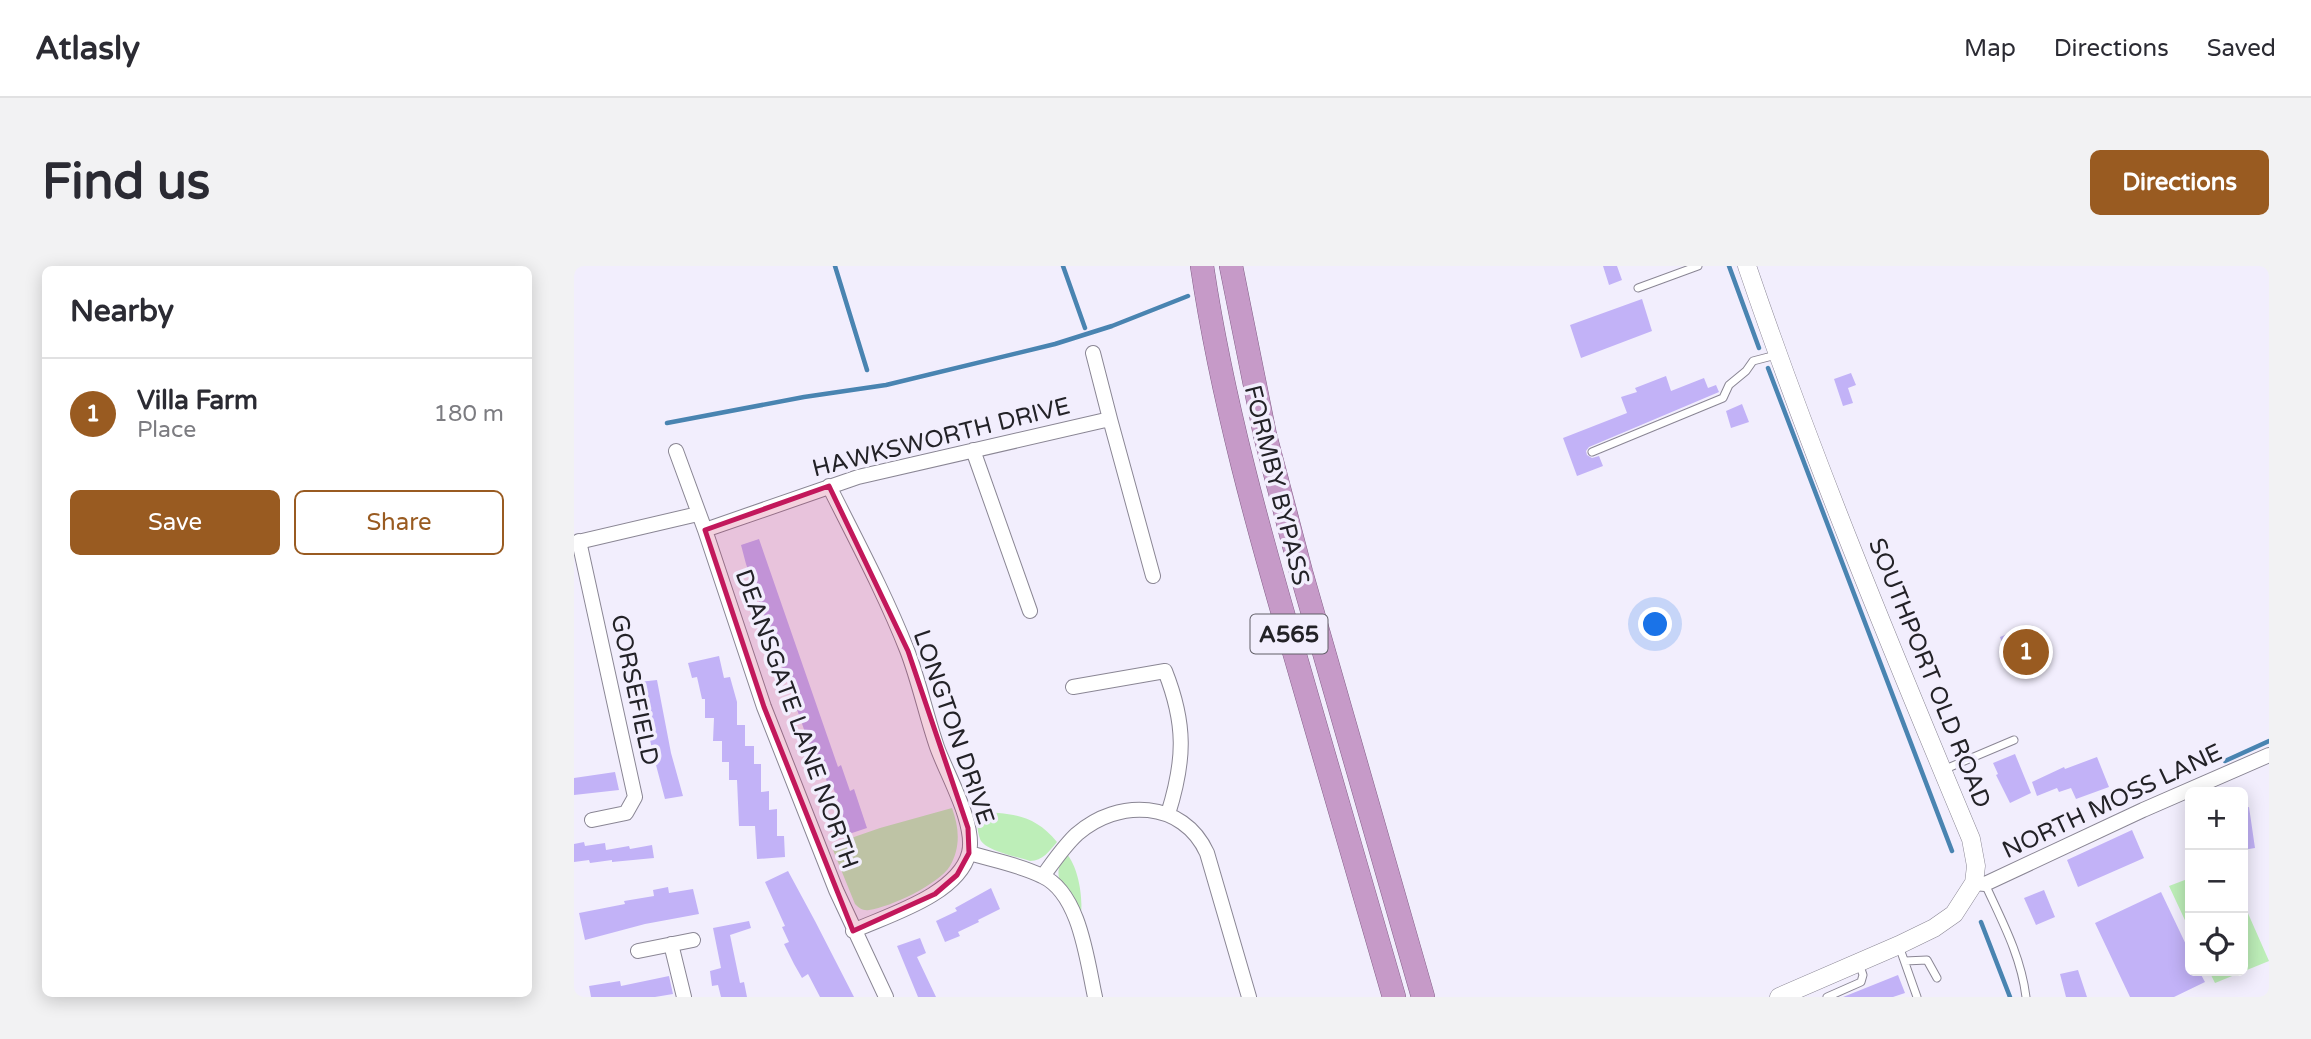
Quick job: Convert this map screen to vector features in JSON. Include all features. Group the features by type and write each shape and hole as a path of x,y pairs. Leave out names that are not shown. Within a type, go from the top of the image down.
{"highway":[{"name":"FORMBY BYPASS","path":"1202,266 1237,440 1273,582 1394,997"},
{"name":"FORMBY BYPASS","path":"1231,266 1265,435 1301,572 1423,997"}],"street":[{"name":"SOUTHPORT OLD ROAD","path":"1747,266 1821,471 1971,839 1979,884"},
{"name":"HAWKSWORTH DRIVE","path":"1093,353 1153,576"},
{"name":"HAWKSWORTH DRIVE","path":"705,530 858,477 1110,419"},
{"path":"973,450 1030,611"},
{"name":"DEANSGATE LANE NORTH","path":"676,451 764,708 853,931 886,997"},
{"name":"LONGTON DRIVE","path":"829,486 908,651 937,747 968,828 969,853 957,875 935,894 853,931"},
{"path":"577,542 698,514"},
{"name":"GORSEFIELD","path":"577,542 635,796 626,813 592,820"},
{"path":"1073,687 1166,671 1180,722 1182,746 1180,770 1168,814"},
{"name":"NORTH MOSS LANE","path":"1979,884 2269,755"},
{"path":"1043,876 1080,831 1103,818 1126,810 1168,814 1185,824 1207,853 1249,997"},
{"path":"969,853 1043,876 1054,884 1078,919 1095,997"},
{"path":"1779,997 1805,990 1859,962 1902,953 1944,922 1979,884"},
{"path":"638,951 693,940"},
{"path":"671,944 684,997"}],"lane":[{"path":"1638,288 1698,266"},
{"path":"1592,452 1723,398 1729,384 1754,361 1777,354"},
{"path":"1942,770 2014,740"},
{"path":"1979,884 2015,951 2026,997"},
{"path":"1902,953 1927,960 1937,978"},
{"path":"1902,953 1917,997"},
{"path":"1827,997 1861,982 1863,975 1859,962"}],"highlighted area":[{"path":"829,486 908,651 968,828 969,853 957,875 935,894 853,931 764,707 705,530"}],"green space":[{"path":"952,808 957,844 954,859 944,873 914,894 878,908 861,909 855,904 831,845"},
{"path":"976,811 1011,814 1030,820 1057,842 1035,861 995,850 980,839"},
{"path":"1066,853 1074,865 1079,882 1081,913 1065,891 1059,877 1061,862"},
{"path":"2185,880 2185,920 2169,886"},
{"path":"2248,913 2269,961 2248,970"},
{"path":"2212,976 2232,976 2215,983"}],"building":[{"path":"1603,266 1617,266 1622,280 1609,285"},
{"path":"1642,299 1652,331 1581,358 1570,325"},
{"path":"1851,373 1856,385 1848,388 1853,403 1843,406 1834,379"},
{"path":"1666,376 1671,391 1704,378 1708,388 1716,385 1719,392 1589,447 1587,455 1592,458 1599,456 1603,466 1577,476 1563,438 1627,413 1621,397 1637,392 1635,388"},
{"path":"1742,404 1749,422 1731,428 1726,411"},
{"path":"759,539 838,767 841,765 850,791 854,789 867,828 849,834 833,787 829,788 820,761 816,763 741,545"},
{"path":"2018,630 2031,662 2012,668 2000,637"},
{"path":"719,656 724,678 730,677 737,702 737,725 745,725 745,746 754,746 754,764 761,764 761,792 769,791 769,810 777,809 777,836 784,836 785,857 757,859 755,826 739,826 737,780 729,780 729,762 722,762 722,741 713,741 714,718 705,718 705,699 702,699 697,677 692,678 688,663"},
{"path":"657,680 671,753 683,796 665,799 639,682"},
{"path":"2015,754 2031,793 2010,803 1993,763"},
{"path":"2097,757 2109,787 2076,799 2071,788 2059,792 2057,788 2037,796 2032,782 2064,767 2065,769"},
{"path":"615,772 619,790 574,795 574,778"},
{"path":"2248,807 2255,848 2248,849"},
{"path":"2132,830 2144,858 2078,887 2067,860"},
{"path":"584,842 585,846 605,843 606,850 652,845 654,858 574,862 574,844"},
{"path":"788,871 854,997 820,997 808,974 802,978 794,964 784,944 789,942 782,927 785,926 765,882"},
{"path":"668,887 669,893 693,889 699,914 645,924 585,940 579,913 654,896 653,890"},
{"path":"991,888 1000,909 958,932 960,936 945,942 936,921 957,911 955,908"},
{"path":"2044,890 2055,917 2036,925 2024,898"},
{"path":"2161,892 2185,942 2185,976 2202,976 2205,982 2174,997 2130,997 2095,923"},
{"path":"749,921 751,928 730,935 740,983 744,982 747,997 721,997 718,985 712,986 710,971 721,968 713,928"},
{"path":"920,938 926,953 917,957 936,997 918,997 897,946"},
{"path":"2078,970 2087,997 2066,997 2060,974"},
{"path":"1898,975 1905,993 1893,997 1843,997"},
{"path":"669,976 673,994 655,997 591,997 589,986 620,981 621,986"}],"waterway":[{"path":"835,266 867,370"},
{"path":"1063,266 1085,328"},
{"path":"1729,266 1759,348"},
{"path":"667,423 804,397 886,385 1055,344 1112,326 1188,296"},
{"path":"1768,368 1952,851"},
{"path":"2225,761 2269,741"},
{"path":"1981,922 2010,997"}],"place":[{"name":"Villa Farm","path":"2026,652"}]}
